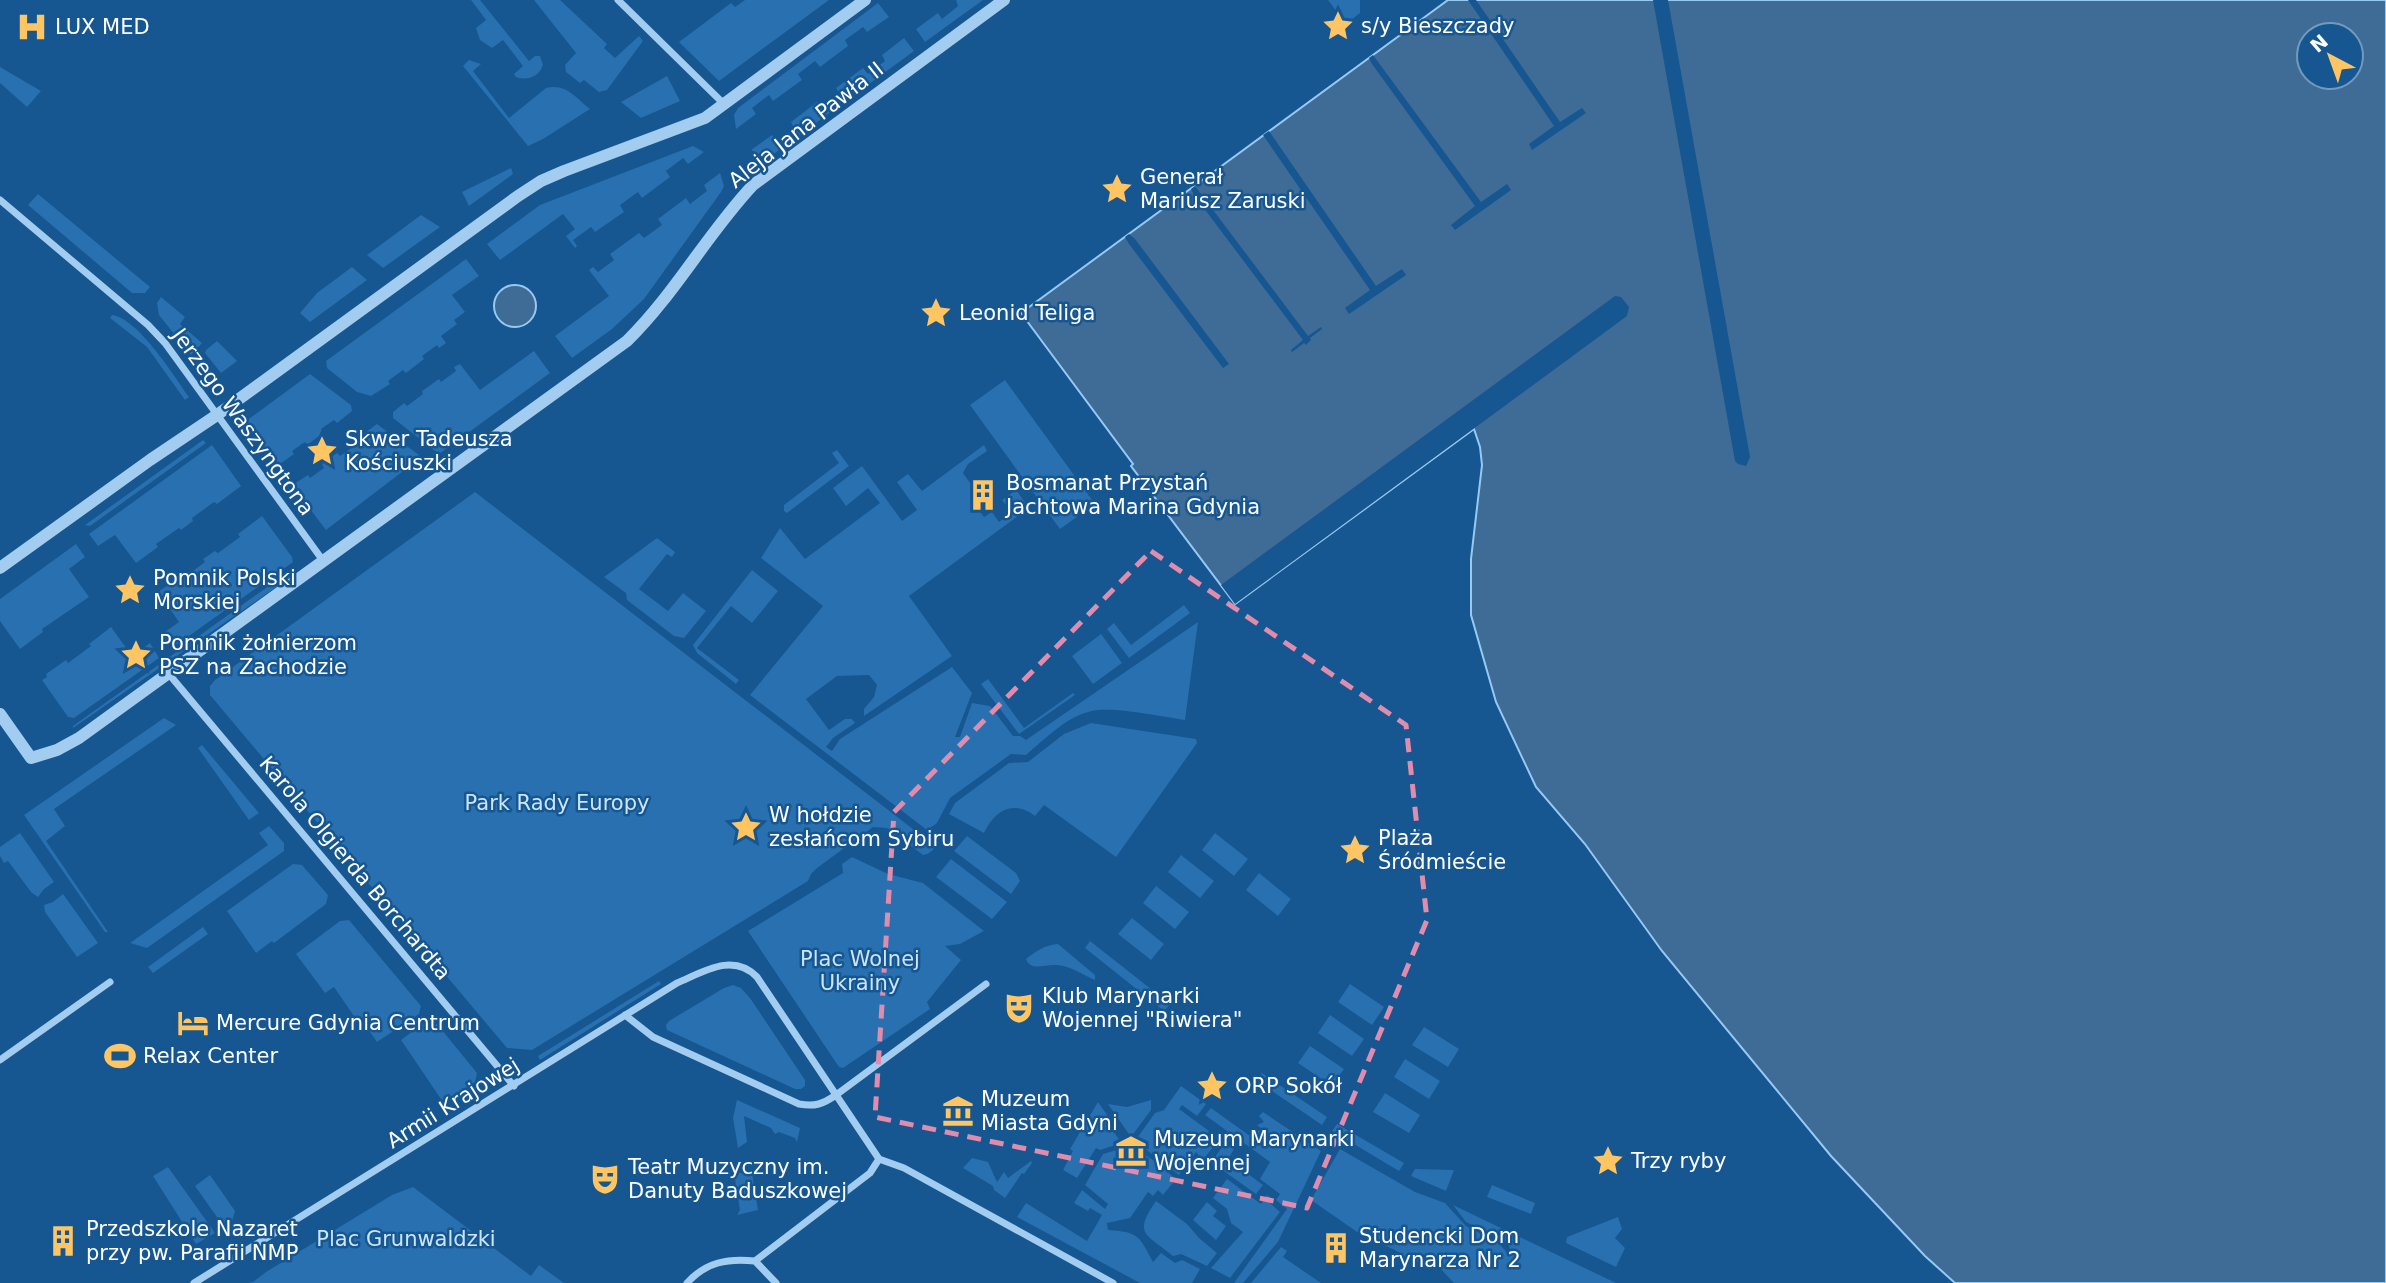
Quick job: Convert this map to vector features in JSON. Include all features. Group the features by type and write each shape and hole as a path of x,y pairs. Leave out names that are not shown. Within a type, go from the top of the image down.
{"street":[{"path":"618,0 724,104"},
{"path":"0,568 541,181 705,118 865,0"},
{"name":"Aleja Jana Pawła II","path":"324,562 627,341 666,299 733,207 753,185 1004,0"},
{"name":"Jerzego Waszyngtona","path":"0,200 148,325 165,343 324,562"},
{"path":"0,713 31,758 57,750 79,738 324,562"},
{"name":"Karola Olgierda Borchardta","path":"169,673 514,1086"},
{"name":"Armii Krajowej","path":"194,1283 677,984 719,966 735,965 751,971 757,977 836,1095"},
{"path":"0,1060 110,982"},
{"path":"625,1016 653,1037 799,1104 822,1104 986,984"},
{"path":"836,1095 879,1160 904,1168 1113,1283"},
{"path":"755,1262 870,1173 879,1160"},
{"path":"687,1283 721,1261 736,1259 755,1262 776,1283"}],"highlighted area":[{"path":"1151,551 1406,725 1427,920 1307,1208 875,1117 894,812"}],"green space":[{"path":"471,0 480,0 529,61 540,56 543,65 536,75 528,78 516,77 514,74 523,66 503,40 492,48 480,40 476,28 486,20"},
{"path":"534,0 560,0 607,44 604,48 615,58 639,36 643,41 607,90 599,92 584,80 580,83 566,72 565,65 576,53"},
{"path":"745,0 829,0 719,81 679,42 731,3 735,7"},
{"path":"956,0 983,0 925,42 916,29 938,13 942,19 958,6"},
{"path":"1328,0 1360,0 1360,13 1346,24"},
{"path":"878,3 889,17 867,32 863,27 845,40 848,46 820,67 815,61 798,74 802,80 773,101 769,95 752,108 756,114 736,129 734,115 738,108"},
{"path":"904,38 914,51 775,153 761,155 751,150 772,135 777,141 794,128 791,122 817,102 822,108 840,94 836,88 863,68 868,74 885,61 882,55"},
{"path":"469,60 481,64 473,71 509,118 546,88 553,87 565,89 590,109 528,146 463,66"},
{"path":"0,67 41,91 27,107 0,83"},
{"path":"667,76 680,101 641,118 621,102"},
{"path":"693,146 704,152 688,164 683,158 666,171 670,177 642,198 638,192 620,205 624,212 595,232 591,227 573,240 577,246 575,248 566,236 575,229 563,214 500,260 487,244 540,205"},
{"path":"511,168 513,174 469,206 462,192"},
{"path":"720,173 724,186 721,192 644,299 612,329 572,358 555,336 609,296 589,270 593,267 598,272 614,260 610,254 639,233 644,238 662,225 658,219 686,198 690,204 707,191 704,185"},
{"path":"38,194 150,287 145,293 132,293 28,205"},
{"path":"421,215 440,227 383,268 367,255"},
{"path":"466,259 479,276 452,295 465,312 454,320 457,324 441,336 446,343 439,348 437,345 406,373 403,370 388,381 390,384 371,396 357,392 327,368 326,361"},
{"path":"352,267 367,280 310,322 300,313 317,293"},
{"path":"161,297 185,317 180,324 202,343 191,355 159,315 157,303"},
{"path":"112,315 133,326 144,337 189,397 185,400 147,347 110,318"},
{"path":"217,341 237,361 221,373 205,353"},
{"path":"534,351 550,373 439,454 393,418 393,412 404,403 407,406 423,394 422,391 456,371 454,367 460,364 480,390"},
{"path":"310,374 351,405 352,411 337,423 334,420 321,429 323,433 307,445 305,442 292,451 294,454 280,464 276,463 246,421"},
{"path":"1005,380 1095,504 1060,529 970,405"},
{"path":"377,424 419,455 419,459 326,530 294,488 294,484 308,475 310,478 324,468 322,464 337,453 340,456 353,447 351,443"},
{"path":"203,440 206,443 90,526 85,525"},
{"path":"212,445 241,486 192,518 193,521 181,530 179,528 156,544 158,547 136,563 115,535 98,546 89,534"},
{"path":"984,445 987,451 968,464 963,473 980,497 973,502 984,517 992,512 999,522 1012,513 1002,500 1016,490 1029,508 909,596 952,656 864,716 864,709 874,697 877,685 869,675 837,676 806,699 829,730 845,719 852,719 855,723 833,738 826,747 832,751 840,739 952,667 972,693 955,737 960,737 972,703 990,706 1013,736 1026,740 1198,622 1185,720 1109,710 1079,715 1055,730 1026,755 1011,754 950,798 937,823 927,830 750,695 823,606 761,558 780,528 805,559 880,503 868,488 846,506 833,488 862,466 902,521 917,510 897,482 908,474 922,491"},
{"path":"837,450 849,466 787,513 784,511 784,505 839,463 832,453"},
{"name":"Park Rady Europy","path":"475,492 935,846 933,849 923,855 887,828 873,827 817,868 808,881 532,1050 507,1048 210,695 210,686 215,680"},
{"path":"262,516 293,562 172,648 162,634 179,622 158,592 180,577 182,579 205,562 203,559 215,551 218,553 240,537 238,534"},
{"path":"657,538 675,552 672,557 667,554 639,589 668,611 683,593 706,611 684,638 674,636 627,600 626,593 604,577"},
{"path":"76,544 85,557 69,569 89,597 42,629 43,632 20,649 0,621 0,599"},
{"path":"291,570 295,574 73,728 73,726"},
{"path":"752,570 778,591 752,623 731,606 697,648 739,680 736,684 697,653 693,645"},
{"path":"1184,605 1190,613 1129,658 1107,629 1114,623 1131,645"},
{"path":"111,627 132,656 150,643 159,658 74,718 68,717 42,680 66,660 68,663 91,646 89,644"},
{"path":"1101,634 1122,663 1093,684 1072,656"},
{"path":"988,679 1024,728 1073,693 1075,695 1019,734 981,684"},
{"path":"164,718 176,725 54,809 65,826 46,841 108,932 105,932 24,815"},
{"path":"1091,723 1196,739 1197,743 1116,857 1044,805 1035,816 1019,808 1005,810 993,819 984,833 949,814 955,803 1009,763 1028,762 1064,734"},
{"path":"202,745 259,813 249,820 198,748"},
{"path":"269,826 284,843 284,851 147,948 130,943 268,845 259,833"},
{"path":"20,833 54,882 38,897 31,892 8,861 4,863 0,856 0,847"},
{"path":"1215,833 1248,859 1234,876 1202,850"},
{"path":"967,836 1016,873 1020,881 1011,894 954,851"},
{"path":"1181,855 1214,881 1200,898 1168,872"},
{"name":"Plac Wolnej Ukrainy","path":"852,857 888,874 923,883 984,931 960,944 945,946 961,960 927,1002 930,1009 843,1068 839,1067 748,931 843,873 842,864"},
{"path":"951,859 1007,902 992,919 936,877"},
{"path":"293,864 302,865 328,895 326,904 274,943 272,941 256,953 227,911"},
{"path":"1259,873 1291,899 1278,916 1246,890"},
{"path":"1156,886 1189,912 1175,929 1143,903"},
{"path":"63,894 98,943 77,957 45,912 44,905"},
{"path":"1132,918 1164,944 1151,960 1118,934"},
{"path":"349,920 421,1006 419,1014 377,1042 359,1016 356,1019 334,987 325,993 296,954 340,921"},
{"path":"203,927 208,934 153,973 148,967"},
{"path":"1090,941 1170,1004 1164,1011 1085,948"},
{"path":"1058,944 1095,975 1095,980 1062,966 1028,963 1026,959 1041,949"},
{"path":"659,981 661,984 540,1060 538,1056"},
{"path":"1350,984 1384,1007 1372,1025 1338,1002"},
{"path":"733,985 741,988 750,998 805,1080 805,1086 801,1089 795,1089 667,1030 669,1021"},
{"path":"1330,1015 1364,1039 1352,1056 1318,1033"},
{"path":"425,1022 437,1024 477,1073 475,1082 443,1102 401,1040"},
{"path":"1424,1027 1459,1049 1448,1067 1412,1045"},
{"path":"1310,1046 1344,1069 1332,1086 1298,1063"},
{"path":"1405,1059 1440,1081 1429,1099 1394,1077"},
{"path":"1262,1073 1327,1117 1322,1125 1257,1081"},
{"path":"1181,1086 1206,1104 1197,1116 1182,1105 1179,1109 1209,1131 1204,1140 1213,1147 1203,1160 1196,1152 1179,1175 1135,1141 1155,1113 1164,1110"},
{"path":"1385,1093 1420,1115 1409,1133 1373,1112"},
{"path":"737,1100 800,1128 797,1142 795,1138 779,1132 775,1134 771,1128 744,1116 747,1142 738,1148 733,1118"},
{"path":"1151,1100 1151,1110 1131,1137 1108,1104 1127,1107"},
{"path":"1098,1102 1112,1122 1109,1126 1122,1143 1100,1150 1096,1148 1077,1178 1063,1170 1073,1151 1070,1149"},
{"path":"1211,1108 1250,1136 1262,1129 1257,1125 1264,1122 1259,1116 1263,1112 1321,1151 1278,1242 1243,1283 1234,1283 1287,1209 1276,1200 1280,1194 1260,1179 1270,1162 1205,1115"},
{"path":"1337,1124 1404,1163 1399,1171 1332,1131"},
{"path":"1225,1143 1234,1149 1228,1159 1263,1185 1256,1194 1208,1160 1212,1155 1215,1157"},
{"path":"1127,1147 1132,1150 1135,1147 1176,1179 1163,1195 1158,1190 1153,1196 1148,1192 1130,1218 1107,1223 1108,1230 1132,1234 1141,1241 1153,1262 1161,1253 1175,1263 1182,1260 1200,1269 1192,1283 1140,1283 1017,1217 1026,1203 1087,1241 1102,1215 1074,1203 1082,1190 1105,1209 1108,1204 1085,1185 1103,1154"},
{"path":"1340,1149 1415,1192 1445,1203 1466,1226 1499,1243 1507,1253 1510,1248 1506,1242 1466,1222 1453,1205 1616,1283 1454,1283 1423,1254 1416,1264 1395,1250 1360,1234 1311,1200"},
{"path":"972,1158 988,1162 997,1182 1004,1172 1008,1178 1031,1161 1032,1163 1005,1198 994,1190 993,1186 963,1168"},
{"path":"168,1167 215,1233 196,1244 153,1176"},
{"path":"1415,1169 1454,1170 1446,1191 1411,1176"},
{"path":"734,1173 752,1173 758,1210 737,1215 740,1210"},
{"path":"210,1175 235,1211 232,1221 224,1227 195,1186"},
{"path":"1227,1179 1261,1204 1267,1195 1272,1199 1270,1203 1280,1212 1230,1278 1211,1268 1243,1232 1231,1223 1227,1209 1213,1198"},
{"path":"1492,1185 1535,1203 1531,1214 1487,1197"},
{"name":"Plac Grunwaldzki","path":"413,1187 531,1276 539,1265 564,1283 247,1283 253,1282 392,1195"},
{"path":"1156,1201 1187,1224 1217,1253 1207,1266 1181,1254 1173,1256 1146,1233 1145,1221"},
{"path":"1207,1202 1217,1211 1213,1216 1226,1226 1216,1240 1193,1220"},
{"path":"1618,1217 1622,1229 1615,1238 1625,1248 1616,1267 1566,1243 1567,1237"},
{"path":"1281,1247 1287,1251 1283,1257 1321,1283 1251,1283"}],"shaded area":[{"path":"1448,0 2386,0 2386,1283 1955,1283 1925,1256 1831,1156 1662,951 1585,844 1536,787 1496,702 1471,615 1471,559 1482,465 1474,429 1235,604 1131,466 1133,464 1021,313"},
{"path":"515,285 530,291 536,306 530,321 515,327 500,321 494,306 500,291"}],"pier":[{"path":"1468,0 1476,0 1560,122 1582,108 1586,113 1532,150 1529,144 1554,126"},
{"path":"1653,0 1668,0 1750,457 1746,466 1735,461"},
{"path":"1373,55 1481,202 1507,184 1511,190 1455,230 1451,225 1475,206 1372,64 1369,58"},
{"path":"1269,131 1376,286 1402,269 1406,275 1349,314 1345,308 1370,290 1263,135"},
{"path":"1195,186 1308,336 1321,327 1306,345 1304,343 1292,352 1303,340 1194,195 1191,189"},
{"path":"1129,234 1229,364 1223,368 1129,244 1125,237"},
{"path":"1615,296 1621,297 1629,307 1627,316 1235,604 1221,585"}],"place":[{"name":"s/y Bieszczady","path":"1338,26"},
{"name":"LUX MED","path":"32,27"},
{"name":"Generał Mariusz Zaruski","path":"1117,189"},
{"name":"Leonid Teliga","path":"936,313"},
{"name":"Skwer Tadeusza Kościuszki","path":"322,451"},
{"name":"Bosmanat Przystań Jachtowa Marina Gdynia","path":"983,495"},
{"name":"Pomnik Polski Morskiej","path":"130,590"},
{"name":"Pomnik żołnierzom PSZ na Zachodzie","path":"136,655"},
{"name":"W hołdzie zesłańcom Sybiru","path":"746,827"},
{"name":"Plaża Śródmieście","path":"1355,850"},
{"name":"Klub Marynarki Wojennej \"Riwiera\"","path":"1019,1008"},
{"name":"Mercure Gdynia Centrum","path":"193,1023"},
{"name":"Relax Center","path":"120,1056"},
{"name":"ORP Sokół","path":"1212,1086"},
{"name":"Muzeum Miasta Gdyni","path":"958,1111"},
{"name":"Muzeum Marynarki Wojennej","path":"1131,1151"},
{"name":"Trzy ryby","path":"1608,1161"},
{"name":"Teatr Muzyczny im. Danuty Baduszkowej","path":"605,1179"},
{"name":"Przedszkole Nazaret przy pw. Parafii NMP","path":"63,1241"},
{"name":"Studencki Dom Marynarza Nr 2","path":"1336,1248"}]}
